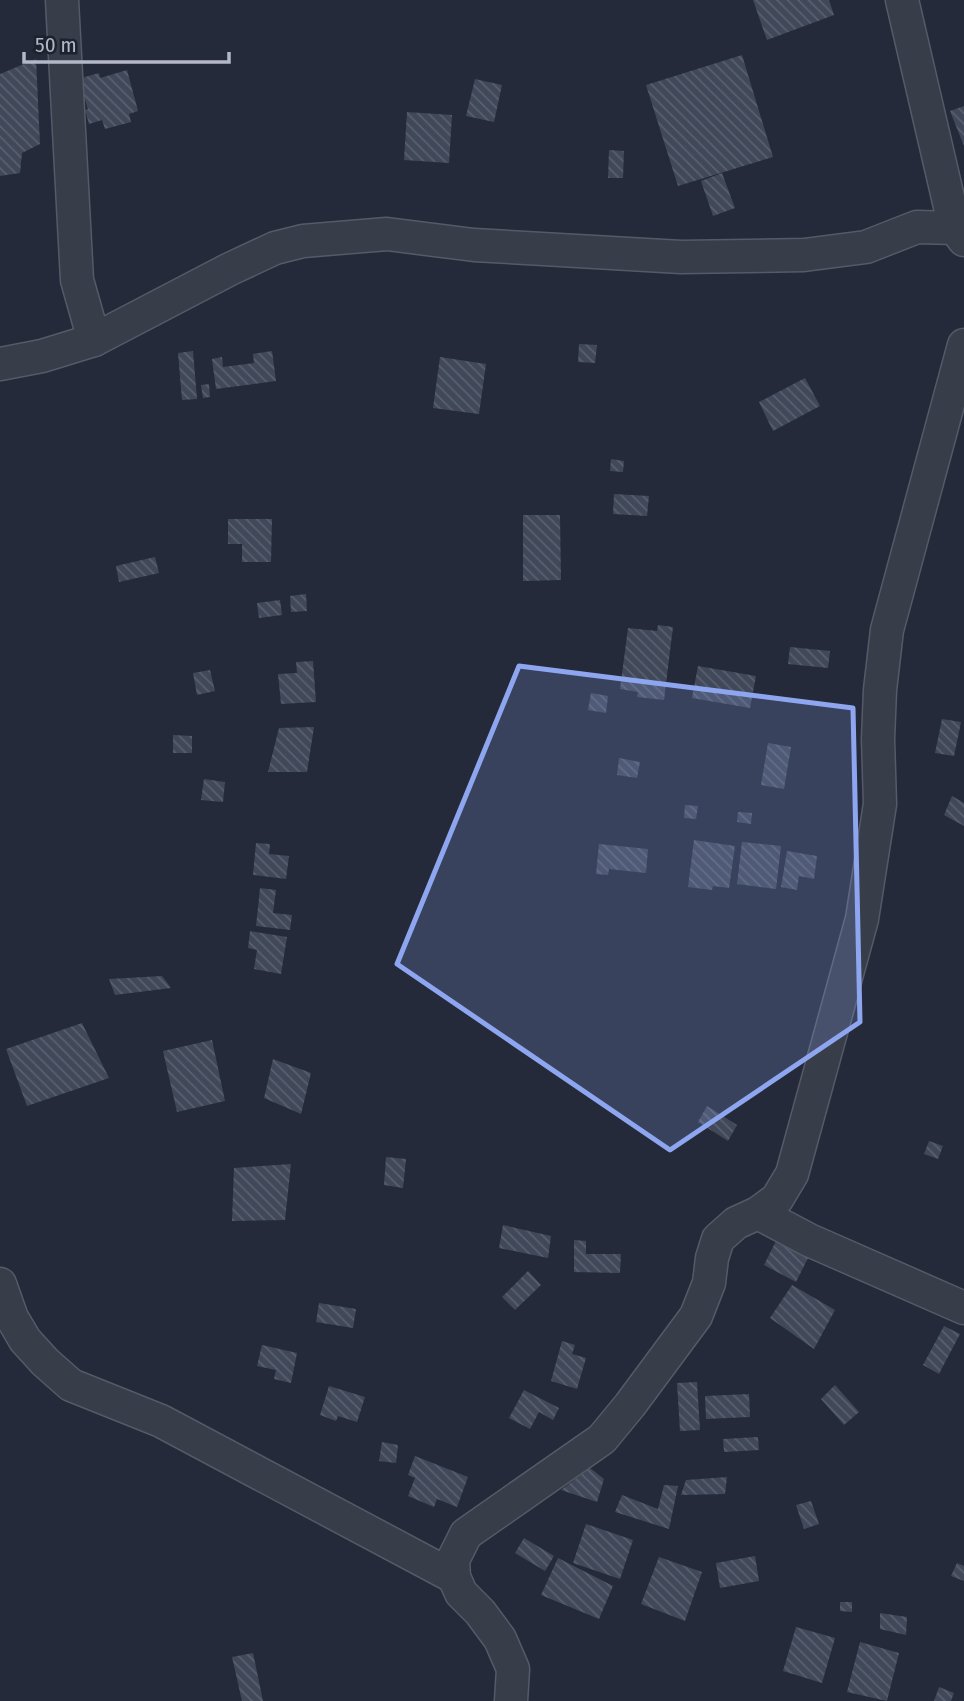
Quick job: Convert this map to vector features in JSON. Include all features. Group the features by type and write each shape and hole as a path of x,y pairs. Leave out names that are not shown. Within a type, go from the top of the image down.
{"street":[{"path":"62,0 77,280 94,340"},
{"path":"0,364 42,356 94,340 230,268 275,248 303,241 387,234 474,245 681,257 804,255 866,247 917,227 961,228 902,0"},
{"path":"511,1701 513,1670 500,1639 480,1612 461,1593 454,1577 453,1560 466,1534 602,1439 696,1316 709,1283 718,1239 736,1223 758,1213 777,1199 792,1174 862,919 880,804 878,727 887,630 964,345"},
{"path":"758,1213 809,1240 964,1308"},
{"path":"0,1284 12,1318 25,1340 71,1385 161,1421 454,1577"}],"highlighted area":[{"path":"519,666 853,708 860,1022 670,1150 397,964"}],"building":[{"path":"753,0 829,0 834,15 767,40"},
{"path":"742,55 773,157 678,186 646,85"},
{"path":"36,59 40,144 22,153 20,173 0,176 0,74"},
{"path":"127,70 138,111 129,114 131,122 105,129 102,120 89,124 85,110 88,109 78,79 99,73 100,78"},
{"path":"475,79 502,85 494,122 466,116"},
{"path":"964,106 964,146 950,111"},
{"path":"407,112 452,115 449,163 404,160"},
{"path":"609,150 624,151 623,178 608,178"},
{"path":"722,173 735,208 713,216 701,181"},
{"path":"579,344 597,345 595,363 578,362"},
{"path":"193,351 197,399 182,400 178,353"},
{"path":"272,351 276,381 216,389 212,359 222,357 223,367 254,363 253,354"},
{"path":"440,357 486,364 479,414 433,408"},
{"path":"805,378 820,406 773,431 759,402"},
{"path":"209,384 210,397 203,398 201,385"},
{"path":"611,459 624,461 623,472 610,471"},
{"path":"614,494 649,496 647,516 613,514"},
{"path":"523,515 560,515 561,580 523,581"},
{"path":"228,519 272,519 271,562 242,562 242,544 228,544"},
{"path":"155,557 159,573 119,582 116,566"},
{"path":"306,594 307,611 291,612 290,596"},
{"path":"280,600 282,615 259,618 257,603"},
{"path":"658,625 673,627 664,700 637,697 638,692 620,689 628,628 657,631"},
{"path":"790,647 830,651 828,668 788,664"},
{"path":"313,661 316,702 281,704 278,674 297,673 296,662"},
{"path":"698,666 756,676 750,708 692,698"},
{"path":"210,670 215,691 197,695 193,673"},
{"path":"591,693 608,696 606,713 588,710"},
{"path":"942,719 961,722 954,756 935,753"},
{"path":"314,727 307,772 268,772 279,728"},
{"path":"173,735 192,736 192,753 173,753"},
{"path":"768,743 791,747 784,789 761,785"},
{"path":"619,758 640,762 637,778 617,775"},
{"path":"204,779 225,782 223,802 201,800"},
{"path":"952,796 964,803 964,826 944,815"},
{"path":"685,805 698,806 696,819 684,818"},
{"path":"738,812 752,813 751,824 737,822"},
{"path":"694,840 735,846 729,888 713,886 712,890 688,887"},
{"path":"742,842 781,846 776,889 737,884"},
{"path":"256,843 270,844 269,854 289,856 286,879 253,875"},
{"path":"599,844 648,849 646,873 609,869 608,875 596,874"},
{"path":"787,851 817,856 814,879 799,876 797,890 781,887"},
{"path":"260,888 276,890 273,913 292,915 290,930 256,926"},
{"path":"250,931 287,937 281,974 254,969 257,950 248,948"},
{"path":"162,976 171,988 115,995 109,979"},
{"path":"82,1023 109,1078 27,1106 6,1049"},
{"path":"212,1040 225,1101 177,1112 163,1051"},
{"path":"273,1059 311,1073 301,1114 264,1098"},
{"path":"707,1106 737,1125 728,1141 698,1122"},
{"path":"929,1141 943,1146 938,1159 924,1154"},
{"path":"386,1157 406,1159 403,1188 384,1185"},
{"path":"291,1164 285,1220 232,1221 234,1168"},
{"path":"503,1225 551,1236 548,1258 499,1248"},
{"path":"779,1235 811,1252 796,1282 764,1265"},
{"path":"574,1240 586,1241 586,1254 621,1254 620,1273 574,1272"},
{"path":"528,1271 541,1285 515,1310 502,1297"},
{"path":"792,1285 835,1310 814,1349 770,1318"},
{"path":"319,1303 356,1309 353,1328 316,1322"},
{"path":"944,1326 960,1334 939,1374 923,1365"},
{"path":"562,1341 575,1345 572,1354 586,1358 577,1389 551,1381"},
{"path":"262,1345 297,1353 291,1383 274,1379 276,1370 257,1366"},
{"path":"697,1382 700,1430 680,1431 677,1383"},
{"path":"835,1385 859,1412 844,1425 821,1399"},
{"path":"329,1386 365,1397 357,1422 338,1416 336,1421 320,1415"},
{"path":"524,1390 559,1408 553,1420 539,1412 530,1429 509,1418"},
{"path":"749,1394 750,1417 706,1419 705,1396"},
{"path":"758,1437 759,1450 724,1452 723,1439"},
{"path":"382,1442 398,1445 396,1463 379,1461"},
{"path":"415,1456 468,1477 457,1507 437,1499 434,1507 408,1496 415,1478 408,1475"},
{"path":"590,1468 604,1479 597,1502 561,1490"},
{"path":"727,1477 725,1494 681,1495 686,1480"},
{"path":"664,1485 678,1486 669,1529 615,1512 622,1495 658,1509"},
{"path":"811,1501 819,1524 804,1529 796,1505"},
{"path":"586,1524 633,1540 620,1579 573,1563"},
{"path":"524,1538 554,1556 545,1571 515,1553"},
{"path":"755,1556 759,1581 720,1588 716,1563"},
{"path":"659,1557 702,1572 685,1621 641,1604"},
{"path":"558,1558 613,1586 599,1619 541,1595"},
{"path":"957,1563 964,1566 964,1581 951,1576"},
{"path":"840,1602 852,1602 852,1612 840,1611"},
{"path":"880,1613 907,1617 906,1635 880,1629"},
{"path":"796,1627 835,1638 822,1683 783,1671"},
{"path":"860,1642 899,1653 887,1701 847,1692"},
{"path":"253,1653 263,1701 242,1701 232,1657"},
{"path":"939,1687 954,1693 951,1701 934,1701"}]}
